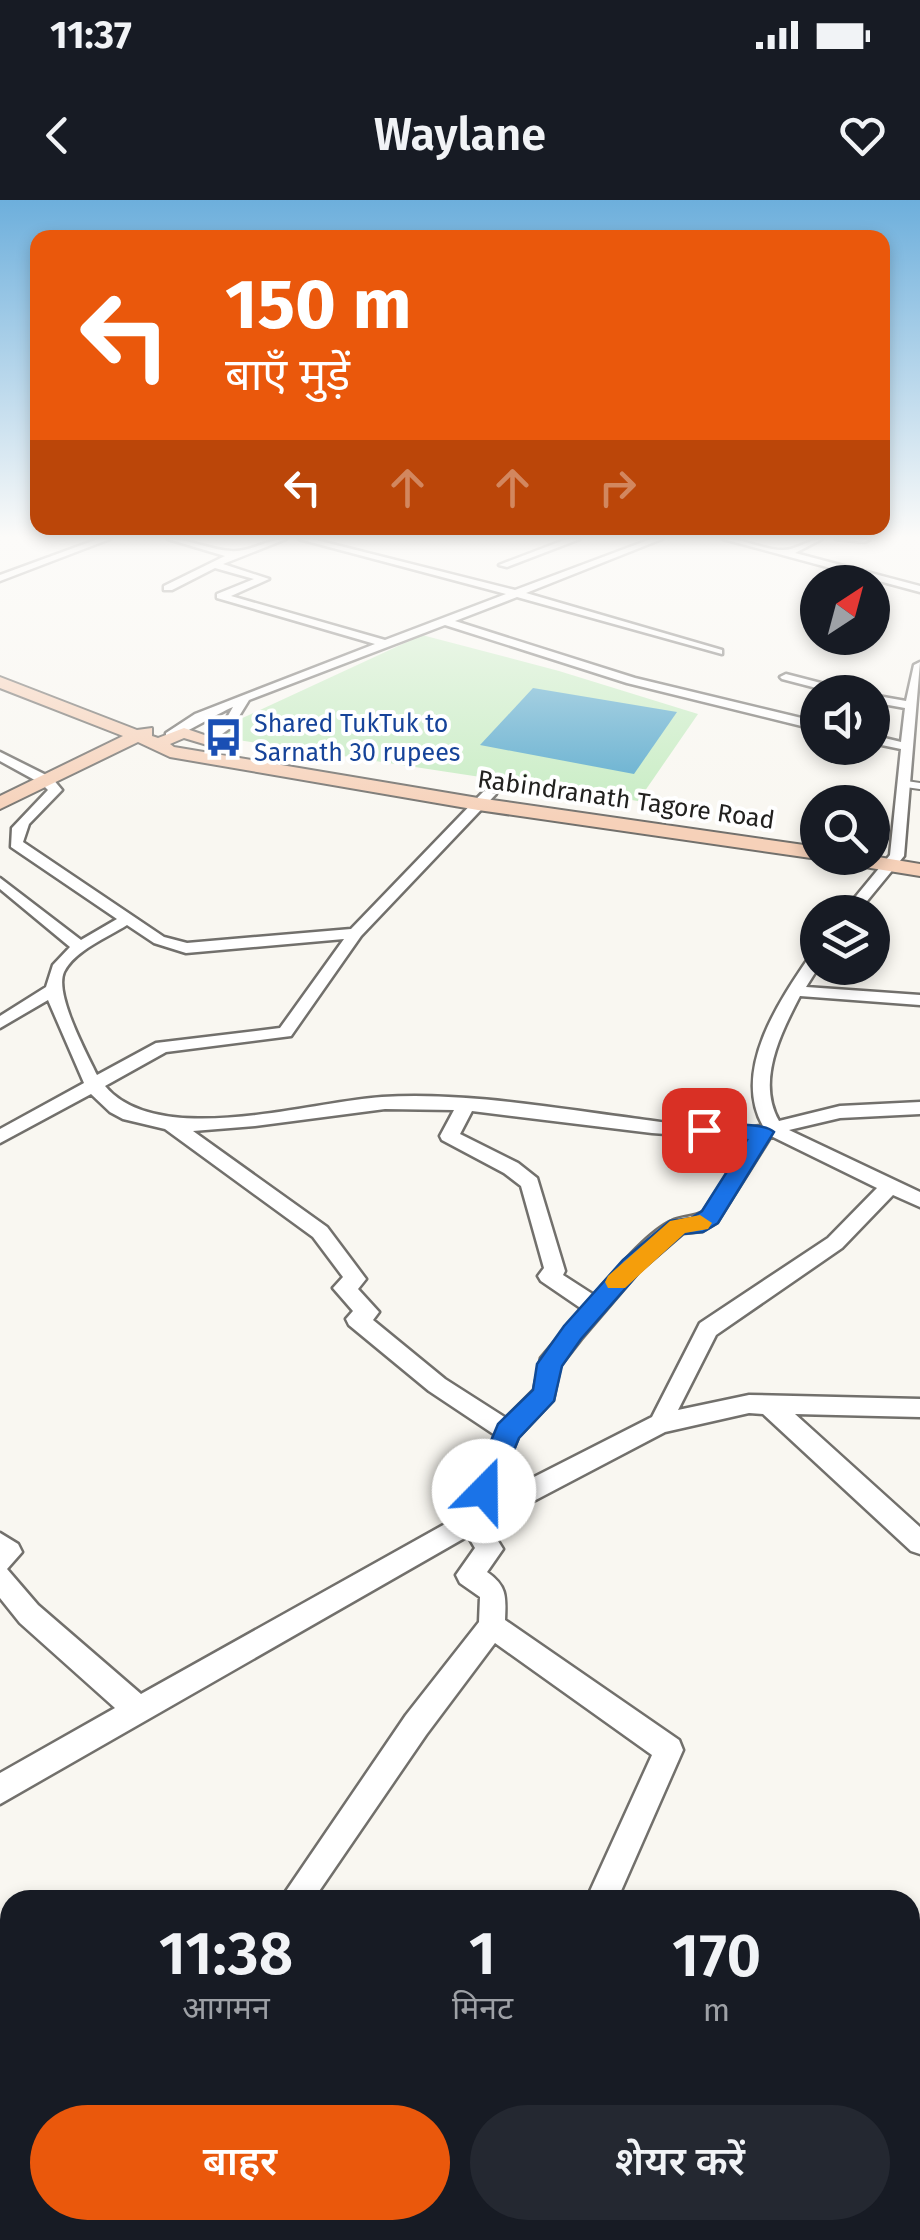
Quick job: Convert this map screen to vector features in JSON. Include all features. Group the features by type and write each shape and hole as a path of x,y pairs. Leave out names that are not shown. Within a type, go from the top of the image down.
{"main road":[{"path":"0,673 156,738"},
{"path":"0,682 156,738"},
{"path":"0,803 156,738"},
{"name":"Rabindranath Tagore Road","path":"156,738 170,752 202,745 484,799 800,850"},
{"name":"Rabindranath Tagore Road","path":"484,799 800,842"},
{"path":"890,858 920,861"},
{"path":"890,859 920,870"}],"street":[{"path":"349,634 382,644"},
{"path":"156,738 199,716 406,634"},
{"path":"485,634 631,681 800,722"},
{"path":"657,634 718,652"},
{"path":"890,850 913,791 908,747 920,665"},
{"path":"786,678 800,681"},
{"path":"202,745 229,724 245,698"},
{"path":"890,702 911,706"},
{"path":"890,743 908,747"},
{"path":"0,756 53,785 52,796 19,827 14,836 16,844 159,940 186,948 356,933"},
{"path":"0,1138 92,1084 172,1044 285,1032 356,933 484,799"},
{"path":"0,882 80,947"},
{"path":"127,920 62,962 52,976 52,990 92,1084 112,1106 129,1115 172,1124 384,1103 465,1106 738,1134 832,1113 920,1108"},
{"path":"472,1520 508,1432 545,1394 549,1364 632,1266 678,1226 695,1226 710,1217 768,1130 761,1102 761,1080 774,1031 800,980"},
{"path":"0,1023 52,990"},
{"path":"793,990 827,996 878,994 920,1000"},
{"path":"465,1106 449,1136 511,1168 530,1184 554,1271 548,1276 596,1306"},
{"path":"172,1124 320,1232 356,1279 344,1288 368,1312 357,1319 437,1384 508,1432"},
{"path":"768,1130 920,1200"},
{"path":"660,1424 708,1329 835,1242 891,1185"},
{"path":"768,1404 920,1544"},
{"path":"0,1788 472,1520 660,1424 701,1412 768,1404 920,1408"},
{"path":"303,1890 416,1725 492,1626 493,1591 469,1576 490,1549 472,1520"},
{"path":"0,1544 9,1552 0,1560"},
{"path":"0,1578 29,1614 138,1710"},
{"path":"492,1626 669,1750 606,1890"}],"green space":[{"path":"422,635 559,671 698,714 638,801 218,737 236,721"}],"water":[{"path":"533,688 677,712 634,774 480,745"}],"slow traffic":[{"path":"617,1282 678,1226 700,1223"}],"place":[{"name":"Shared TukTuk to Sarnath 30 rupees","path":"224,738"}],"route":[{"path":"484,1491 508,1432 545,1394 549,1364 572,1332 632,1266 678,1226 695,1226 710,1217 764,1132 704,1130"}]}
